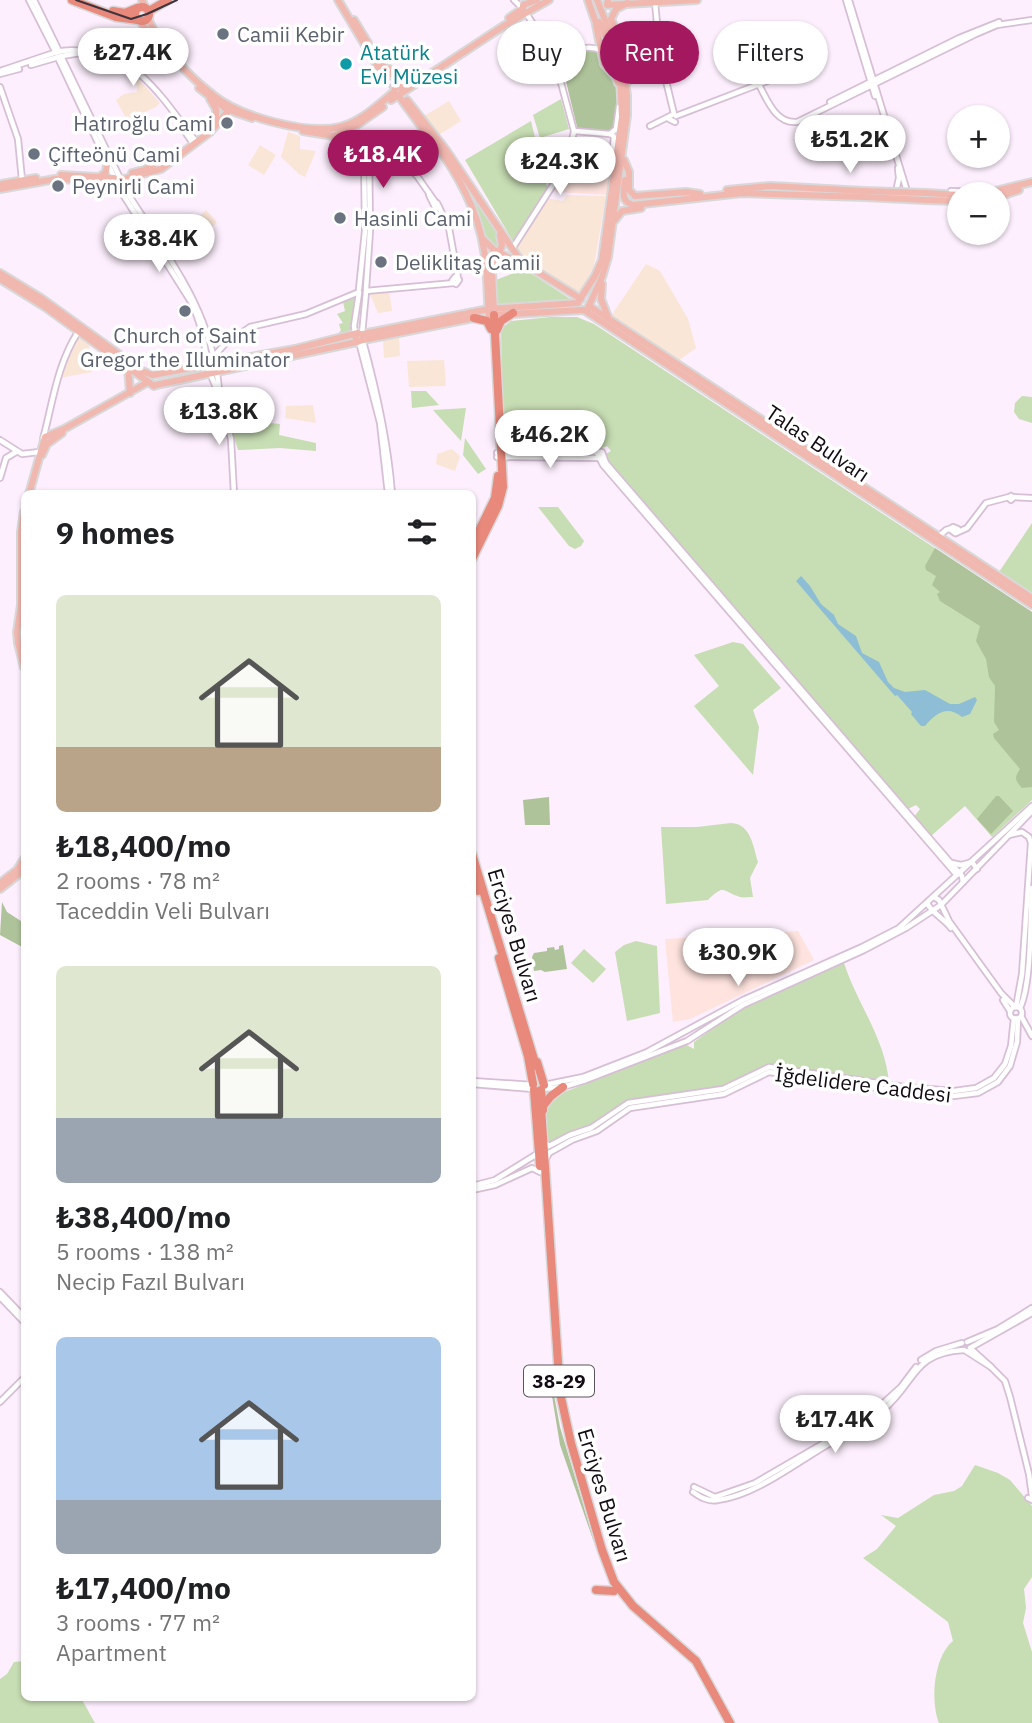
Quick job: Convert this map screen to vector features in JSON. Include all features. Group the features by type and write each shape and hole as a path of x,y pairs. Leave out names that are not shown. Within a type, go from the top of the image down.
{"highway":[{"path":"72,0 116,17 168,0"},
{"path":"86,0 120,12 142,10 160,0"},
{"path":"476,537 498,490 501,454 491,312"},
{"path":"493,333 500,322 513,313"},
{"path":"474,318 487,321 493,333 503,488 499,506 476,551"},
{"name":"Erciyes Bulvarı","path":"476,868 538,1070"},
{"name":"Erciyes Bulvarı","path":"476,886 538,1070"},
{"path":"499,958 537,1087 541,1107 543,1177"},
{"path":"519,1007 538,1070 537,1087"},
{"path":"538,1070 536,1078 542,1146 547,1156 543,1177"},
{"path":"541,1107 563,1087"},
{"name":"Erciyes Bulvarı","path":"541,1107 552,1300 564,1418 612,1576 633,1606 696,1661 728,1723"},
{"name":"Erciyes Bulvarı","path":"552,1300 557,1391 562,1419 602,1562 614,1591 693,1665 728,1723"},
{"path":"596,1590 614,1591"}],"main road":[{"path":"340,0 387,75"},
{"path":"209,97 243,115 286,129 336,132 373,115 398,91 537,0"},
{"path":"525,8 549,0"},
{"path":"597,0 697,0"},
{"path":"597,0 607,5 627,2"},
{"path":"597,0 594,12 598,46 606,68 616,76 624,97 616,146"},
{"path":"597,0 609,21"},
{"path":"597,0 596,24 600,38"},
{"path":"597,0 604,21"},
{"path":"586,308 579,308 580,301 602,260 605,246 628,60 611,19 617,8 627,2"},
{"path":"608,18 610,9 618,4"},
{"path":"0,186 55,179 117,179 159,166 210,132 218,119 216,109 209,97 152,38 142,10"},
{"path":"142,10 159,41 214,96 229,107 279,124 336,132"},
{"path":"594,12 600,23"},
{"path":"361,36 512,249 525,264 580,301"},
{"path":"624,84 623,150 629,174 629,188 634,201"},
{"path":"405,101 444,152 465,192 482,239 491,312"},
{"path":"159,166 229,107"},
{"path":"218,119 243,115"},
{"path":"609,323 602,303 603,277 614,222 623,150"},
{"path":"99,177 106,173 107,164"},
{"path":"616,200 621,206 625,204 623,195 626,173"},
{"path":"0,186 22,180 75,175 117,179"},
{"path":"1010,191 1032,184"},
{"path":"634,201 686,192 700,194 758,187 810,188 947,200"},
{"path":"614,222 623,211 742,193 817,196 865,194"},
{"path":"926,197 947,196"},
{"path":"625,200 674,202"},
{"path":"589,287 600,255 605,217"},
{"path":"491,312 492,276 502,241 496,227"},
{"path":"482,239 499,253 580,301"},
{"path":"0,274 41,298 152,381"},
{"path":"586,308 603,277"},
{"path":"0,279 152,381"},
{"path":"46,441 152,381 214,374 360,338 491,312 580,301"},
{"path":"32,490 47,431 64,429 152,381 212,365 474,318 491,312 586,308"},
{"name":"Talas Bulvarı","path":"586,308 1032,598"},
{"path":"561,311 587,315 609,323"},
{"name":"Talas Bulvarı","path":"609,323 1032,606"},
{"path":"128,366 130,393"},
{"path":"21,532 21,605 17,632 21,655"},
{"path":"21,606 21,637"},
{"path":"0,883 21,864"},
{"path":"0,888 21,870"}],"street":[{"path":"29,0 59,55 117,179 193,305 212,365 231,443 234,490"},
{"path":"34,0 54,46 69,53"},
{"path":"514,0 525,8"},
{"path":"848,0 899,172 893,195 897,201"},
{"path":"655,2 660,57 673,115"},
{"path":"760,84 778,116 792,123 804,120 988,25 1022,17 1032,19"},
{"path":"48,59 54,46"},
{"path":"586,49 598,46"},
{"path":"0,72 69,53 102,52 131,65 158,93 193,140"},
{"path":"64,66 69,53"},
{"path":"48,59 64,66 107,164 191,293 212,349 212,365"},
{"path":"760,84 779,115 785,120 793,121 872,83"},
{"path":"872,83 907,189 908,196 904,201"},
{"path":"512,249 564,166 574,131 562,84"},
{"path":"650,126 673,115 735,95 756,84"},
{"path":"0,87 18,139 22,180"},
{"path":"749,87 765,95"},
{"path":"607,134 616,129 624,97"},
{"path":"574,131 614,137 613,147 617,160"},
{"path":"212,349 256,325 306,314 363,287 366,291 434,286 454,280 455,263 445,219 415,173 403,163 369,151 362,143 336,132"},
{"path":"336,132 360,148 365,159 365,231 354,327 360,338 377,410 387,458 390,490"},
{"path":"360,338 370,230 369,151"},
{"path":"810,188 896,188 947,192"},
{"path":"817,196 947,202"},
{"path":"47,431 56,379 67,350 79,331"},
{"path":"214,356 225,344"},
{"path":"0,440 16,452 29,454 41,451"},
{"path":"0,478 6,458 16,452"},
{"path":"501,454 600,456 950,862 958,875"},
{"path":"600,456 964,882"},
{"path":"939,538 955,530 964,530 983,505 1001,498 1032,498"},
{"path":"476,1083 563,1087 687,1041 743,1005 870,947 933,911 977,869 1032,808"},
{"path":"537,1087 583,1077 652,1049 743,1000 899,928 1032,808"},
{"path":"1008,835 1022,832 1029,837 1031,843 1022,974 1018,1000 1014,1007"},
{"path":"950,862 961,865 972,862"},
{"path":"972,862 977,869"},
{"path":"1032,888 1026,980 1014,1007 1018,1018 1032,1035"},
{"path":"934,897 997,990"},
{"path":"946,915 950,897"},
{"path":"927,903 942,917 997,990 1014,1007 1018,1018 1032,1035"},
{"name":"İğdelidere Caddesi","path":"547,1156 572,1140 597,1131 630,1108 719,1095 767,1072 912,1093 954,1096 974,1094 991,1087 1006,1073 1013,1060 1018,1018"},
{"path":"1016,1036 1022,1029 1026,1029"},
{"name":"İğdelidere Caddesi","path":"542,1146 549,1146 591,1128 632,1102 723,1089 769,1067 897,1086 954,1091 973,1089 990,1082 1002,1070 1016,1036"},
{"path":"476,1187 495,1180 534,1157 542,1146"},
{"path":"476,1187 495,1185 532,1168 543,1177"},
{"path":"0,1295 21,1317"},
{"path":"1032,1311 967,1350 939,1353 924,1362 903,1391 875,1417 757,1486 715,1501 693,1490 715,1497 755,1483 867,1418 901,1387 923,1359 936,1351 998,1329 1032,1311"},
{"path":"965,1342 961,1348 991,1367 1005,1381 1030,1483 1031,1498"},
{"path":"0,1402 21,1381"}],"shaded area":[{"path":"136,76 160,103 127,120 116,100 124,94 137,92"},
{"path":"449,101 461,121 439,135 424,116"},
{"path":"841,124 851,136 853,147 833,150 829,132"},
{"path":"288,132 300,136 300,149 316,151 305,177 281,157"},
{"path":"260,145 276,155 264,175 248,165"},
{"path":"570,163 614,165 610,195 554,192"},
{"path":"567,195 606,196 594,266 582,289 575,293 515,253 513,248 545,198 563,201"},
{"path":"206,210 217,222 202,237 192,223"},
{"path":"646,264 660,271 688,319 696,348 678,361 611,316"},
{"path":"389,290 392,311 378,313 369,292"},
{"path":"399,335 400,356 384,358 383,340"},
{"path":"80,336 89,342 92,372 59,378 71,346"},
{"path":"444,360 446,386 409,387 407,361"},
{"path":"313,405 316,423 285,418 286,406"},
{"path":"452,449 460,456 455,471 436,464 437,454"},
{"path":"798,931 814,960 690,1019 673,1022 665,939"}],"green space":[{"path":"598,48 600,84 615,84 618,91 620,112 612,134 578,131 567,84 586,84 586,50"},
{"path":"561,99 569,129 540,138 533,115"},
{"path":"531,121 548,191 514,243 465,160"},
{"path":"468,187 500,238 498,249 484,235"},
{"path":"524,269 572,300 498,306 496,280"},
{"path":"355,298 352,333 339,336 339,324 343,323 337,314 345,311 343,302"},
{"path":"577,317 594,324 1032,612 1032,800 992,837 965,806 931,836 914,817 920,809 916,805 908,809 606,458 606,454 611,451 607,446 595,451 508,450 503,434 501,329 511,321"},
{"path":"411,391 426,391 439,405 412,408"},
{"path":"1022,396 1032,397 1032,423 1019,419 1014,412 1015,403"},
{"path":"466,408 461,441 433,410"},
{"path":"228,419 280,424 279,435 316,443 316,451 280,448 238,450"},
{"path":"465,438 486,469 478,474 463,455"},
{"path":"538,507 558,507 584,541 581,546 575,549 569,546"},
{"path":"1032,523 1032,596 999,572"},
{"path":"935,548 1032,612 1032,787 1022,788 1016,777 1020,769 994,738 993,734 999,730 994,722 995,686 989,677 986,659 976,641 980,626 940,601 937,594 940,592 932,585 936,576 926,570 925,566"},
{"path":"733,642 743,644 781,688 753,710 759,727 753,775 694,706 719,686 694,655"},
{"path":"996,796 1013,811 991,834 977,819"},
{"path":"549,797 550,825 525,825 523,800"},
{"path":"738,824 747,832 758,862 750,878 753,897 740,897 721,890 708,900 666,904 661,827"},
{"path":"2,902 7,912 21,921 21,946 0,935"},
{"path":"636,941 657,946 660,1013 627,1021 615,952"},
{"path":"563,945 567,969 534,971 534,953 547,951 547,948 559,949 559,946"},
{"path":"584,949 606,969 593,983 571,963"},
{"path":"844,963 883,1052 889,1084 782,1067 765,1067 725,1086 629,1102 605,1119 545,1148 544,1105 552,1097 685,1044 694,1049 694,1042 742,1008"},
{"path":"554,1395 560,1427 597,1551 560,1445 552,1396"},
{"path":"975,1465 1010,1480 1032,1506 1032,1577 1024,1589 1026,1608 1023,1623 1032,1652 1032,1723 939,1723 934,1691 942,1657 953,1641 948,1622 863,1558 877,1549 896,1526 881,1515 898,1518 934,1495 954,1491 962,1486"},
{"path":"21,1661 21,1701 83,1701 95,1723 0,1723 0,1679 7,1674 14,1662"}],"water":[{"path":"801,576 821,604 834,615 838,624 856,636 862,653 879,662 888,682 894,688 905,692 925,690 950,704 959,704 975,697 977,700 970,714 962,717 957,713 942,712 925,726 921,726 912,712 895,696 796,581"}],"waterway":[{"path":"1021,998 1026,954"},
{"path":"1013,1050 1015,1037"},
{"path":"874,1085 913,1090"},
{"path":"943,1092 959,1093"},
{"path":"648,1102 673,1099"},
{"path":"621,1110 635,1104"},
{"path":"592,1130 608,1119"},
{"path":"548,1150 574,1136"},
{"path":"500,1180 536,1158"}],"tunnel":[{"path":"384,77 396,92"}],"tram line":[{"path":"76,0 131,19 177,0"}],"place":[{"name":"Camii Kebir","path":"223,34"},
{"name":"Atatürk Evi Müzesi","path":"346,64"},
{"name":"Hatıroğlu Cami","path":"227,123"},
{"name":"Çifteönü Cami","path":"34,154"},
{"name":"Peynirli Cami","path":"58,186"},
{"name":"Hasinli Cami","path":"340,218"},
{"name":"Deliklitaş Camii","path":"381,262"},
{"name":"Church of Saint Gregor the Illuminator","path":"185,311"}]}
